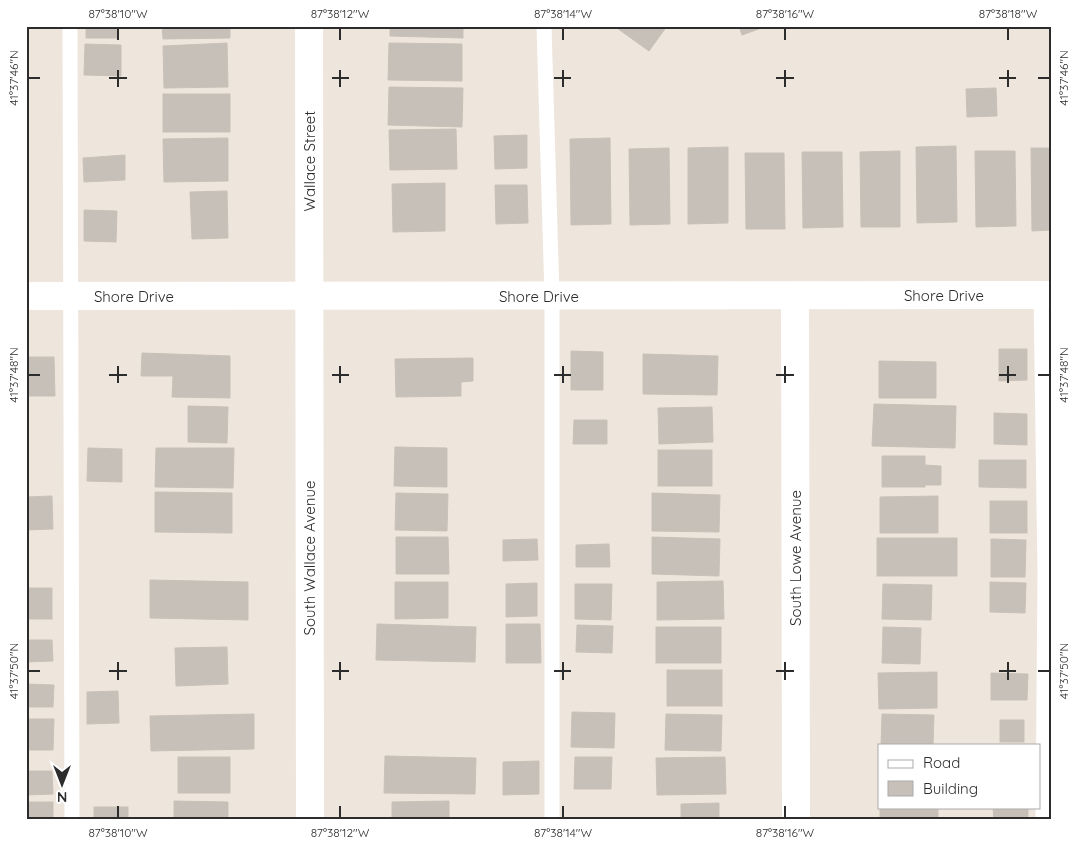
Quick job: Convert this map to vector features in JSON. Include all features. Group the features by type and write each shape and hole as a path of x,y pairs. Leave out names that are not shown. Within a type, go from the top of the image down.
{"street":[{"name":"Wallace Street","path":"308,296 309,26"},
{"name":"Shore Drive","path":"26,296 1047,295"},
{"name":"South Wallace Avenue","path":"308,296 310,820"},
{"name":"South Lowe Avenue","path":"795,296 796,820"}],"lane":[{"path":"70,26 72,820"},
{"path":"544,26 552,296 552,820"},
{"path":"1043,820 1047,295"}],"building":[{"path":"86,26 118,26 118,38 86,38"},
{"path":"162,26 230,26 230,38 163,39"},
{"path":"390,26 463,26 463,38 390,36"},
{"path":"614,26 667,26 649,51"},
{"path":"739,26 767,26 742,35"},
{"path":"227,43 228,87 164,88 163,46"},
{"path":"389,43 462,44 462,81 388,80"},
{"path":"85,44 121,45 121,76 84,75"},
{"path":"389,87 463,88 462,127 388,125"},
{"path":"996,88 997,116 967,117 966,89"},
{"path":"163,94 230,94 230,132 163,132"},
{"path":"456,129 457,169 390,170 389,130"},
{"path":"527,135 527,168 495,169 494,136"},
{"path":"228,138 228,181 164,182 163,139"},
{"path":"610,138 611,224 571,225 570,139"},
{"path":"956,146 957,222 917,223 916,147"},
{"path":"728,147 728,223 688,224 688,148"},
{"path":"669,148 670,224 630,225 629,149"},
{"path":"1031,148 1052,148 1052,230 1032,231"},
{"path":"900,151 900,227 861,227 860,152"},
{"path":"975,151 1015,151 1016,226 976,227"},
{"path":"802,152 842,152 843,227 803,228"},
{"path":"745,153 784,153 785,229 746,229"},
{"path":"125,155 125,180 84,182 83,158"},
{"path":"445,183 445,231 393,232 392,184"},
{"path":"495,185 527,185 528,223 496,224"},
{"path":"227,191 228,238 192,239 190,192"},
{"path":"84,210 117,211 116,242 84,241"},
{"path":"999,349 1027,349 1027,380 999,381"},
{"path":"571,351 603,352 603,390 571,390"},
{"path":"142,353 230,356 230,398 172,397 173,376 141,376"},
{"path":"643,354 718,356 717,395 643,394"},
{"path":"26,357 54,357 55,396 26,396"},
{"path":"473,358 473,381 461,382 461,396 396,397 395,359"},
{"path":"879,361 936,362 936,398 879,398"},
{"path":"874,404 956,406 955,448 872,446"},
{"path":"188,406 228,407 227,443 188,442"},
{"path":"712,407 713,442 659,444 658,408"},
{"path":"994,413 1027,414 1027,445 994,444"},
{"path":"574,420 607,420 607,444 573,444"},
{"path":"395,447 447,448 447,487 394,486"},
{"path":"88,448 122,449 122,482 87,481"},
{"path":"156,448 234,448 233,488 155,487"},
{"path":"658,450 712,450 712,486 658,486"},
{"path":"882,456 925,456 925,465 941,466 941,485 882,487"},
{"path":"979,460 1026,460 1026,488 979,487"},
{"path":"155,492 232,493 232,533 155,532"},
{"path":"396,493 448,494 447,531 395,530"},
{"path":"652,493 720,495 719,532 652,531"},
{"path":"52,496 53,529 26,530 26,497"},
{"path":"938,496 938,533 880,533 880,497"},
{"path":"990,501 1027,501 1027,533 990,533"},
{"path":"396,537 448,537 449,574 396,574"},
{"path":"652,537 720,539 719,576 652,574"},
{"path":"877,538 957,538 957,576 877,576"},
{"path":"537,539 538,560 503,561 503,540"},
{"path":"991,539 1026,540 1025,577 991,577"},
{"path":"609,544 610,567 576,567 576,545"},
{"path":"150,580 248,582 248,620 150,618"},
{"path":"723,581 724,619 657,620 657,582"},
{"path":"395,582 448,582 448,618 395,619"},
{"path":"990,582 1026,583 1025,613 990,612"},
{"path":"537,583 537,616 506,617 506,584"},
{"path":"575,584 612,584 611,620 575,619"},
{"path":"883,584 932,585 931,620 882,619"},
{"path":"26,588 52,588 52,619 26,619"},
{"path":"377,624 476,627 475,662 376,660"},
{"path":"506,624 540,624 541,663 506,663"},
{"path":"577,625 613,626 612,653 576,652"},
{"path":"656,627 721,627 721,663 656,663"},
{"path":"883,627 921,628 920,664 882,663"},
{"path":"26,640 52,640 53,661 26,662"},
{"path":"227,647 228,684 176,686 175,648"},
{"path":"667,670 722,670 722,706 667,706"},
{"path":"937,672 937,708 879,709 878,673"},
{"path":"991,673 1028,674 1027,700 991,700"},
{"path":"26,684 54,685 53,707 26,707"},
{"path":"118,691 119,723 87,724 87,692"},
{"path":"572,712 615,713 614,748 571,747"},
{"path":"254,714 254,749 151,751 150,716"},
{"path":"666,714 722,715 721,751 665,750"},
{"path":"882,714 934,715 933,744 881,744"},
{"path":"26,719 54,719 53,750 26,750"},
{"path":"1000,720 1024,720 1024,742 1000,742"},
{"path":"385,756 476,758 475,794 384,793"},
{"path":"178,757 230,757 230,793 178,793"},
{"path":"575,757 612,757 611,789 574,789"},
{"path":"725,757 726,794 657,795 656,758"},
{"path":"539,761 539,794 503,795 503,762"},
{"path":"26,771 52,771 53,794 26,795"},
{"path":"174,801 228,802 228,820 174,820"},
{"path":"449,801 449,820 392,820 392,802"},
{"path":"26,802 53,802 53,820 26,820"},
{"path":"719,803 719,820 681,820 681,804"},
{"path":"94,807 128,807 128,820 94,820"},
{"path":"880,808 938,808 938,820 880,820"},
{"path":"993,808 1028,808 1028,820 994,820"}]}
